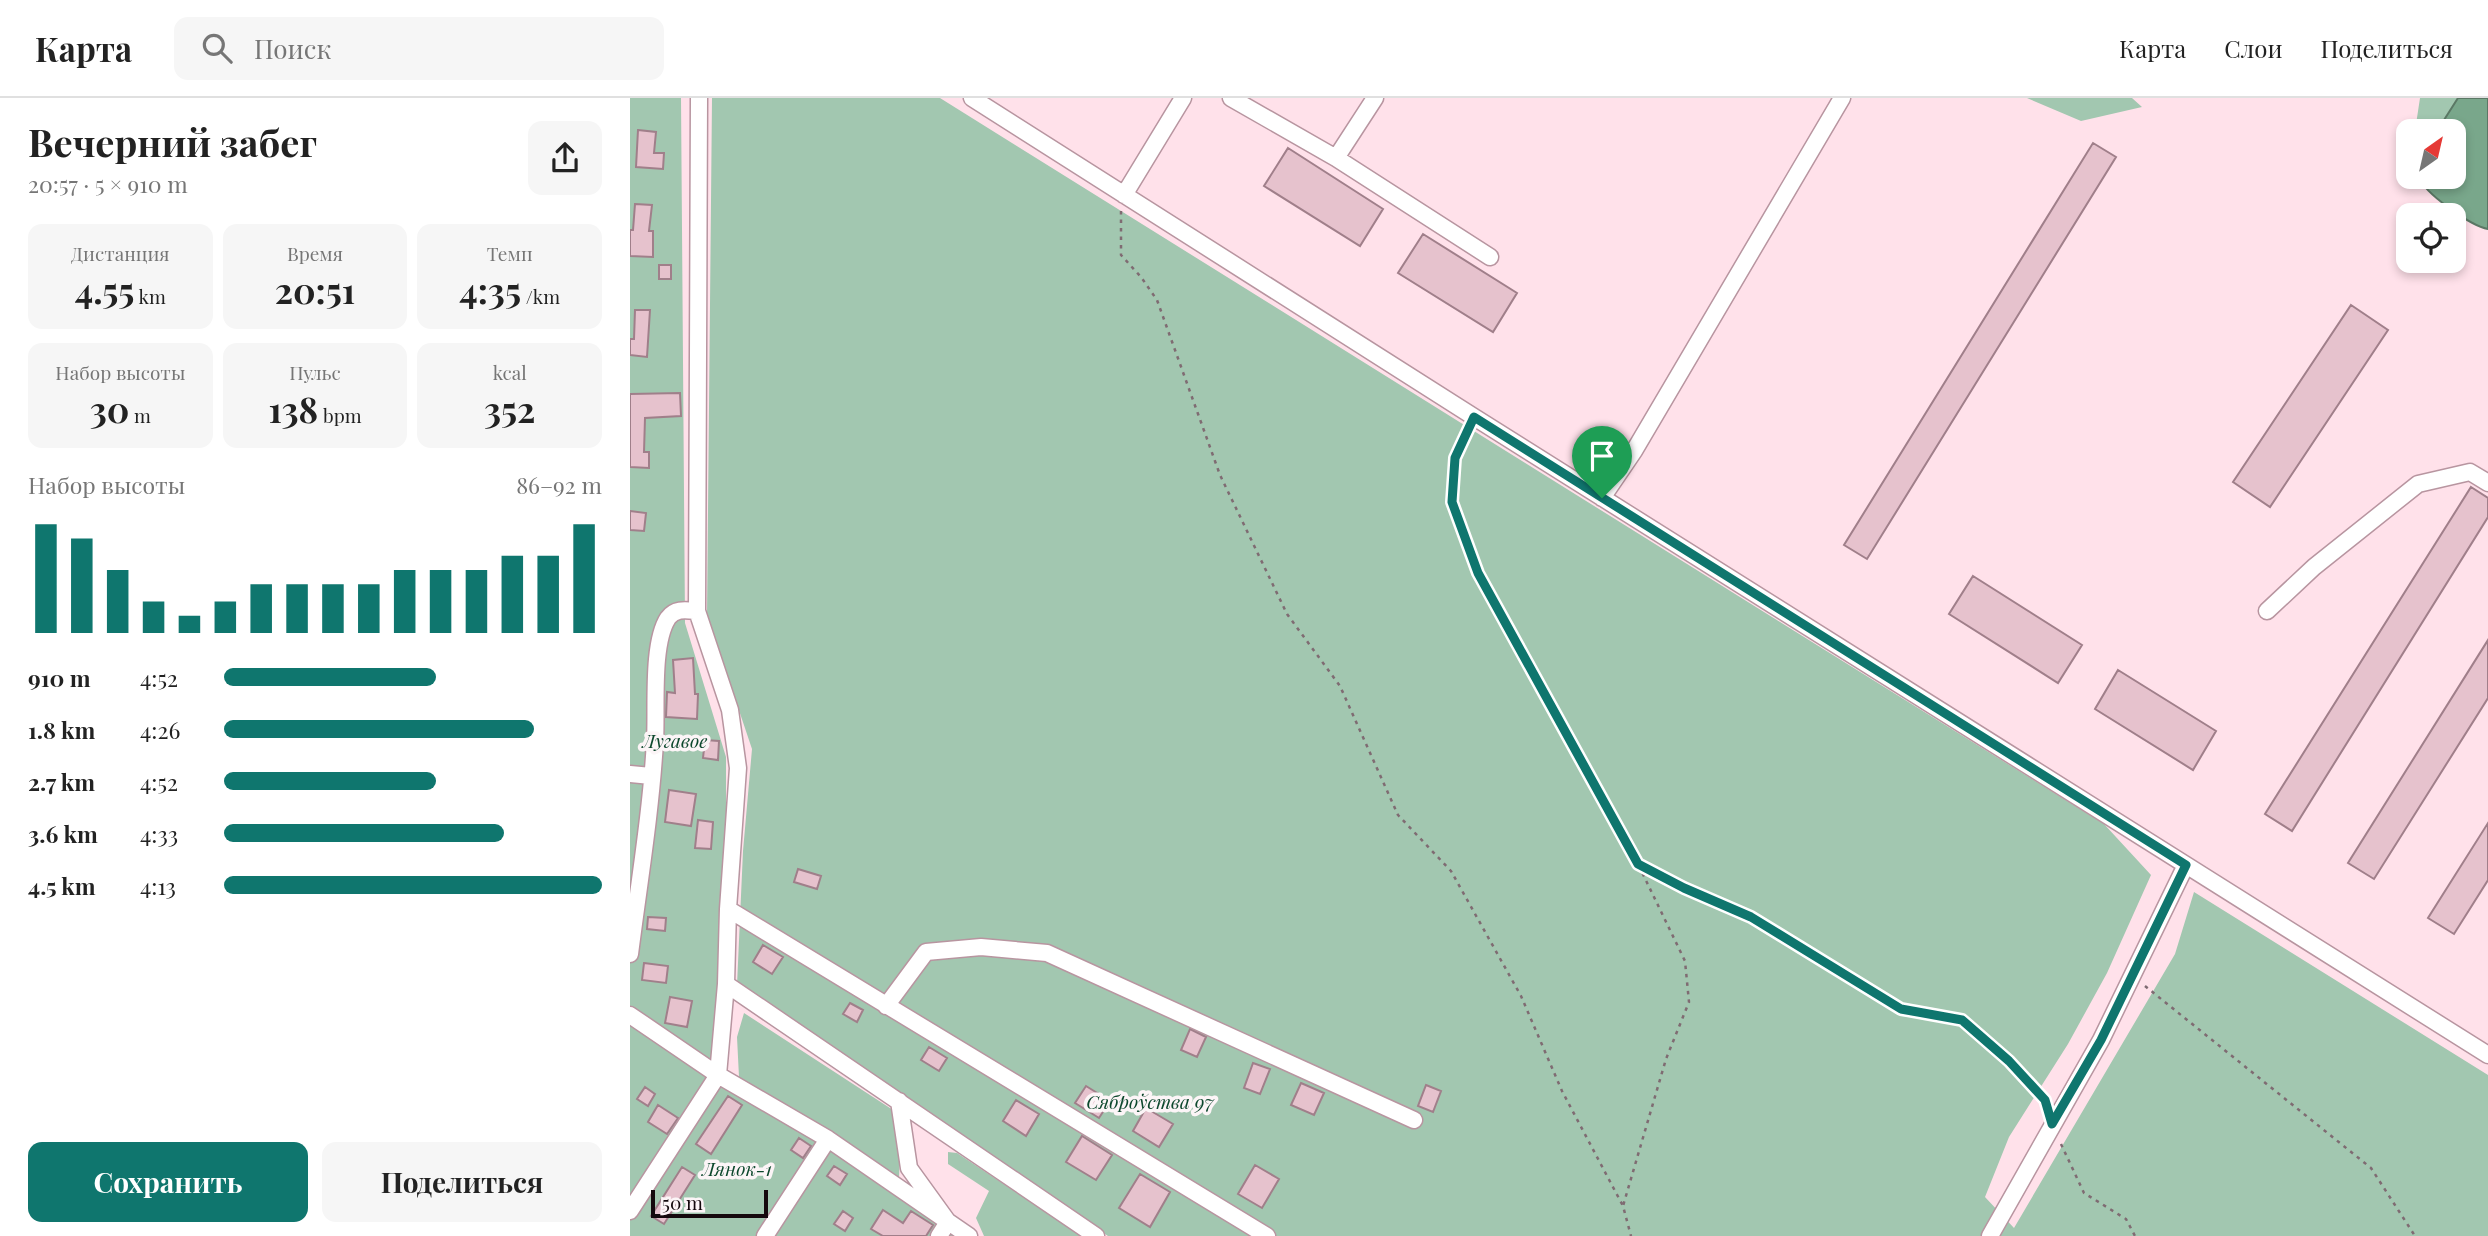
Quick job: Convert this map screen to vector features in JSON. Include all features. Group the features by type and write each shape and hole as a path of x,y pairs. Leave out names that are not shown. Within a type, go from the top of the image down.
{"street":[{"path":"630,1211 718,1075 726,984 728,909 738,768 730,710 697,611 699,98"},
{"path":"972,98 2488,1055"},
{"path":"1124,195 1183,98"},
{"path":"1231,98 1336,158 1490,257"},
{"path":"1336,158 1375,98"},
{"path":"1602,498 1633,451 1842,98"},
{"path":"2267,611 2314,567 2418,484 2470,472 2488,483"},
{"path":"630,954 656,741 658,651 669,616 678,610 697,611"},
{"path":"630,774 651,776"},
{"path":"1990,1236 2101,1040 2186,865"},
{"path":"728,909 1267,1236"},
{"path":"886,1006 926,951 981,947 1047,953 1415,1120"},
{"path":"726,984 1096,1236"},
{"path":"630,1015 718,1075 828,1139 944,1229 969,1236"},
{"path":"899,1101 909,1168 944,1229"},
{"path":"765,1236 828,1139"}],"path":[{"path":"1108,185 1121,211 1121,256 1141,277 1157,300 1220,475 1287,614 1340,685 1398,814 1451,871 1521,996 1562,1091 1623,1206 1631,1236"},
{"path":"1474,417 1455,458 1452,502 1478,573 1638,864 1685,961 1689,1002 1666,1059 1623,1206"},
{"path":"1638,864 1684,888 1751,917 1901,1009 1962,1020 2009,1061 2045,1100 2052,1124 2084,1193 2126,1219 2135,1236"},
{"path":"2132,976 2371,1168 2415,1236"}],"green space":[{"path":"630,98 681,98 685,623 726,757 726,846 715,1077 820,1140 963,1236 630,1236"},
{"name":"Сяброўства 97","path":"712,98 940,98 2104,824 2151,875 2107,973 2068,1044 2009,1137 1985,1197 2014,1228 2175,954 2194,892 2488,1075 2488,1236 1108,1236 737,985 743,851 752,749 707,615"},
{"path":"2027,98 2132,98 2142,107 2081,121"},
{"path":"2420,98 2458,98 2445,119 2417,119"},
{"path":"744,1013 893,1110 900,1152 899,1179 739,1077 737,1037"},
{"path":"948,1152 957,1153 1082,1236 984,1236 976,1218 989,1191 948,1164"}],"shaded area":[{"path":"2458,98 2488,98 2488,229 2466,219 2466,203 2443,203 2428,189 2466,189 2466,119 2445,119"}],"building":[{"path":"638,130 656,132 654,153 664,153 663,169 636,167"},
{"path":"2093,143 2116,157 1867,559 1844,545"},
{"path":"1288,148 1383,209 1360,246 1264,186"},
{"path":"635,204 652,205 649,231 653,231 653,257 630,256 630,230 633,230"},
{"path":"1423,234 1517,293 1493,332 1398,273"},
{"path":"659,265 671,265 671,279 659,279"},
{"path":"2351,305 2388,330 2270,507 2233,482"},
{"path":"635,310 650,310 647,357 630,355 630,339 634,339"},
{"path":"680,393 681,416 645,418 644,452 649,452 649,468 630,467 630,394"},
{"path":"2471,487 2488,498 2488,517 2292,831 2265,814"},
{"path":"630,511 646,513 644,531 630,530"},
{"path":"1973,576 2082,645 2058,683 1949,614"},
{"path":"2488,640 2488,698 2374,879 2348,863"},
{"path":"693,658 695,694 698,694 697,719 666,717 667,692 675,693 673,660"},
{"path":"2118,670 2216,731 2193,770 2095,709"},
{"path":"705,740 719,741 718,760 703,758"},
{"path":"669,790 696,794 691,826 665,822"},
{"path":"698,820 713,822 711,849 695,848"},
{"path":"2488,823 2488,880 2454,934 2428,918"},
{"path":"798,869 821,876 817,889 794,882"},
{"path":"648,917 666,918 665,931 647,929"},
{"path":"763,945 783,957 772,974 753,962"},
{"path":"644,963 668,966 666,983 642,980"},
{"path":"670,997 692,1001 687,1027 665,1023"},
{"path":"850,1003 863,1010 857,1022 843,1014"},
{"path":"1190,1029 1206,1037 1197,1057 1181,1050"},
{"path":"929,1047 947,1058 939,1071 921,1060"},
{"path":"1253,1063 1270,1069 1260,1094 1244,1088"},
{"path":"1301,1083 1324,1093 1314,1115 1291,1105"},
{"path":"1426,1085 1441,1091 1433,1112 1418,1106"},
{"path":"1086,1086 1110,1101 1099,1118 1075,1103"},
{"path":"645,1087 655,1094 648,1106 637,1099"},
{"path":"728,1096 742,1105 711,1154 696,1144"},
{"path":"1016,1100 1039,1114 1026,1136 1003,1121"},
{"path":"658,1105 678,1118 667,1134 648,1122"},
{"path":"1146,1108 1173,1124 1159,1147 1133,1131"},
{"path":"1082,1136 1112,1155 1096,1180 1066,1162"},
{"path":"799,1138 811,1146 803,1158 791,1150"},
{"path":"1255,1165 1279,1179 1262,1208 1238,1194"},
{"path":"834,1166 847,1174 840,1185 827,1176"},
{"path":"682,1167 695,1175 664,1224 651,1216"},
{"path":"1140,1174 1170,1192 1150,1227 1119,1208"},
{"path":"883,1210 903,1223 911,1211 933,1225 926,1236 883,1236 871,1229"},
{"path":"843,1211 853,1218 845,1231 834,1224"}],"route":[{"path":"1474,417 1602,498 2186,865 2101,1040 2052,1124 2045,1100 2009,1061 1962,1020 1901,1009 1751,917 1684,888 1638,864 1478,573 1452,502 1455,458 1474,417"}],"park label":[{"name":"Лугавое","path":"675,741"},
{"name":"Лянок-1","path":"737,1169"}]}
